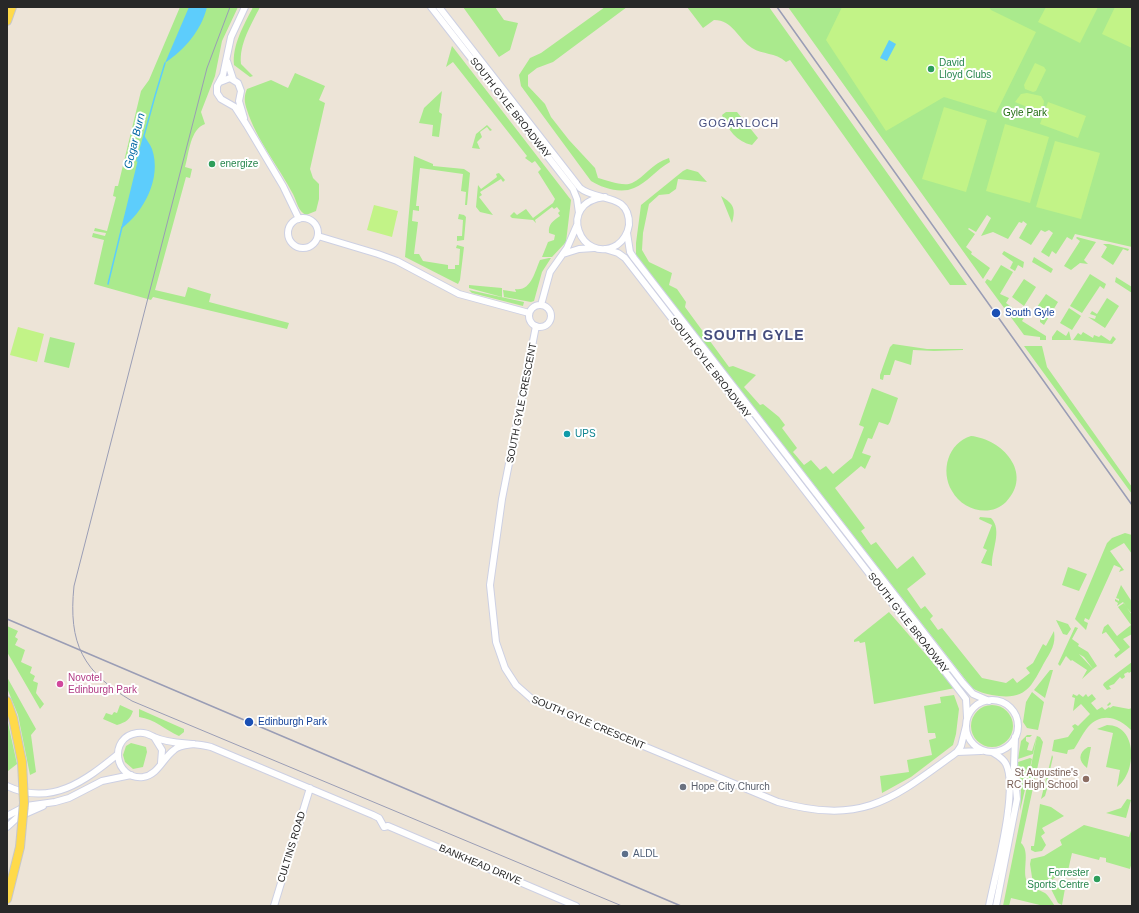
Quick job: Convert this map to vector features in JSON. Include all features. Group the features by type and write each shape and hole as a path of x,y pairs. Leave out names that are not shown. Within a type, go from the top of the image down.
{"main road":[{"path":"7,21 12,7"},
{"path":"7,701 13,718 22,762 24,803 20,847 7,899"}],"street":[{"path":"245,7 231,37 227,59 218,86 218,95 222,100 235,107 283,186 299,219"},
{"name":"SOUTH GYLE BROADWAY","path":"431,7 573,189 577,199 577,225"},
{"name":"SOUTH GYLE BROADWAY","path":"439,7 580,188 587,192 618,202 624,208 629,224 627,233 630,252 634,258 960,690 966,699 968,717"},
{"path":"227,59 233,79"},
{"path":"220,82 227,78 233,79 240,85 239,96 246,124"},
{"path":"228,102 234,101 239,96"},
{"path":"578,214 589,201 605,197"},
{"path":"299,219 306,219 313,222 317,228 318,236 315,242 306,248 299,247 293,244 289,237 289,230 293,223 299,219"},
{"path":"577,225 582,239 596,248"},
{"path":"541,305 550,272 572,240 577,225"},
{"path":"605,249 618,244 627,233"},
{"path":"318,236 397,261 459,294 529,313"},
{"path":"563,254 579,249 596,248"},
{"name":"SOUTH GYLE BROADWAY","path":"596,248 618,253 625,258 969,690 989,701"},
{"path":"541,305 550,311 550,318 543,326 536,326 529,319 529,313 532,307 541,305"},
{"name":"SOUTH GYLE CRESCENT","path":"536,326 502,499 490,585 498,651 510,677 525,695 561,713 778,802 801,808 823,811 835,812 866,807 891,797 914,784 957,752"},
{"path":"957,752 961,746 968,717 976,706 989,701 1000,702 1013,711 1018,726 1015,737 1014,767 1017,799 996,906"},
{"path":"966,726 967,733 973,745 1000,757 1006,763 1010,795 1007,819 989,906"},
{"path":"7,786 32,794 68,787 95,773 118,754 122,742 130,735 142,732 154,737 216,749 310,788"},
{"path":"154,737 162,750 161,764"},
{"path":"957,752 988,752 1006,748 1015,737"},
{"path":"7,827 18,817 29,811 77,794 102,781 131,776 147,776 156,771 176,748 194,744"},
{"path":"118,754 123,769 131,776"},
{"name":"BANKHEAD DRIVE","path":"310,788 377,817 384,827 388,826 396,829 576,906"},
{"name":"CULTINS ROAD","path":"274,906 296,829 310,788"},
{"path":"7,816 19,808 55,802"}],"green space":[{"path":"180,7 238,7 222,41 215,76 201,112 205,124 196,131 191,142 185,167 192,169 190,178 186,177 155,290 185,297 188,287 211,294 209,302 289,323 287,329 153,297 151,300 94,284 104,240 92,237 93,233 105,236 106,233 94,231 95,228 107,231 116,197 113,196 115,186 118,186 141,91 149,80"},
{"path":"253,7 260,7 246,35 241,57 241,64 253,76 250,77 234,65 234,58 239,35"},
{"path":"463,7 495,7 504,20 518,23 510,50 499,57"},
{"path":"605,7 627,7 553,62 537,68 528,75 528,86 545,104 551,117 569,140 595,168 598,178 620,184 632,183 657,164 669,158 670,162 639,186 629,190 606,188 591,181 521,86 519,75 530,58 541,53"},
{"path":"687,7 769,7 967,285 950,285 790,60 786,62 778,57 752,48 726,23 714,20 703,28"},
{"name":"Gyle Park","path":"788,7 1132,7 1132,247 1075,234 1072,240 1067,237 1056,254 1052,251 1049,257 1041,252 1053,233 1049,230 1045,232 1041,230 1031,245 1019,238 1027,224 1023,221 1022,223 1019,222 1008,239 993,232 981,236 991,218 987,215 976,232 969,228 968,229 975,234 966,247 972,252 971,254 990,268 983,279"},
{"name":"David Lloyd Clubs","path":"842,7 989,7 991,10 1036,32 996,113 944,97 886,131 826,40"},
{"path":"1046,7 1098,7 1080,43 1038,22"},
{"path":"1115,7 1132,7 1132,48 1102,34"},
{"path":"452,46 571,200 566,242 552,257 542,257 548,242 554,240 555,235 549,233 549,227 560,216 558,213 560,211 557,207 554,209 552,207 535,220 536,223 533,220 512,218 510,216 514,212 517,215 526,209 533,218 553,203 555,199 538,172 541,169 535,161 532,163 525,158 527,156 453,62 446,67"},
{"path":"1035,63 1044,67 1046,70 1036,91 1033,92 1025,89 1024,85"},
{"path":"295,73 325,86 319,100 325,103 310,169 313,178 319,184 319,199 316,211 306,215 299,209 293,194 256,132 245,102 247,89 271,80 288,88"},
{"path":"442,91 439,112 442,114 439,137 432,136 433,125 419,123 424,108"},
{"path":"1027,93 1041,96 1044,101 1043,108 1039,112 1015,102 1021,94"},
{"path":"1048,102 1086,116 1078,138 1040,124"},
{"path":"944,107 987,120 966,192 922,179"},
{"path":"726,112 737,112 758,138 752,145 742,141 733,134 722,115"},
{"path":"1005,124 1049,137 1030,203 986,191"},
{"path":"487,125 492,130 490,131 487,127 480,132 482,137 477,142 480,149 472,148 476,134"},
{"path":"1055,141 1100,153 1081,219 1036,207"},
{"path":"414,156 433,164 433,166 464,169 470,173 467,205 465,205 466,192 461,191 463,174 420,168 416,206 419,206 419,211 413,210 412,221 418,222 414,254 419,254 423,261 448,265 448,269 455,269 455,265 459,265 460,249 456,248 457,245 464,247 460,280 458,284 405,257"},
{"path":"687,169 698,172 707,182 678,179 676,189 669,194 659,195 649,204 643,233 642,250 649,262 672,273 669,285 677,289 686,302 685,307 729,367 733,366 756,375 744,387 760,405 763,404 779,417 785,425 782,428 797,448 793,452 804,465 811,460 820,470 826,466 833,474 852,458 864,427 859,425 872,388 898,398 888,425 879,422 872,439 868,438 862,453 871,456 865,469 861,466 835,488 865,528 861,531 871,545 876,542 897,569 913,556 926,574 907,589 921,609 925,606 933,616 930,619 938,630 942,628 982,678 1006,683 1013,678 1017,683 1030,673 1026,668 1033,663 1043,644 1046,646 1054,631 1054,644 1051,651 1032,684 1022,693 1016,695 999,696 985,694 972,688 636,256 636,243 641,205"},
{"path":"499,173 505,180 503,182 501,179 480,192 482,195 479,197 493,215 480,212 476,207 478,185 481,189 497,177 496,174"},
{"path":"721,196 733,207 734,214 732,223"},
{"path":"374,205 398,211 392,237 367,230"},
{"path":"459,214 466,217 464,240 457,241 457,236 462,236 463,220 458,219"},
{"path":"1076,238 1096,242 1084,260 1088,264 1080,263 1071,270 1064,266 1080,241"},
{"path":"1103,244 1129,249 1128,251 1123,249 1113,265 1101,257 1107,247"},
{"path":"1004,251 1024,262 1023,268 1018,265 1015,271 1010,268 1013,262 1002,254"},
{"path":"1034,257 1053,269 1051,273 1032,262"},
{"path":"551,258 542,272 534,301 531,302 504,297 503,290 516,292 515,289 520,289 529,284 540,260"},
{"path":"1001,265 1013,272 1000,294 1009,298 1006,303 1021,314 1020,316 1025,316 1022,321 1046,336 1046,340 1040,340 1040,337 1024,335 985,282 987,279 991,281"},
{"path":"1090,274 1106,284 1104,289 1100,286 1082,313 1070,306"},
{"path":"1116,277 1132,287 1132,293 1115,282"},
{"path":"1024,279 1036,287 1024,306 1012,297"},
{"path":"469,285 502,288 502,297 469,288"},
{"path":"469,290 524,302 523,306 472,293"},
{"path":"1046,294 1058,302 1044,325 1040,322 1040,314 1035,310"},
{"path":"1107,298 1119,306 1105,328 1088,317 1095,319 1096,316 1090,314 1092,311 1097,314"},
{"path":"1069,308 1081,316 1072,330 1060,323"},
{"path":"18,327 44,334 37,362 10,355"},
{"path":"1057,330 1066,336 1069,331 1071,340 1052,340 1052,337"},
{"path":"1083,332 1093,338 1094,335 1099,337 1101,335 1110,341 1113,336 1116,339 1112,344 1073,340 1078,333 1081,335"},
{"path":"50,337 75,343 69,368 44,362"},
{"path":"893,344 927,349 963,350 913,350 911,365 895,360 890,375 884,375 883,380 880,379 880,375 890,347"},
{"path":"1024,346 1042,346 1047,367 1132,487 1132,494"},
{"path":"971,436 983,439 1003,451 1011,459 1015,469 1017,480 1014,491 1006,502 992,510 977,510 962,503 952,491 948,483 948,459 957,445"},
{"path":"980,517 991,518 996,528 996,541 992,566 981,563 987,550 983,548 992,525 979,519"},
{"path":"1125,533 1132,535 1132,554 1124,543 1110,551 1124,570 1119,572 1121,568 1114,565 1089,620 1085,618 1084,621 1088,623 1086,630 1075,619 1107,543 1112,538"},
{"path":"1068,567 1087,574 1079,591 1062,585"},
{"path":"1121,585 1132,602 1132,614 1127,608 1132,615 1132,634 1123,639 1130,647 1116,658 1114,655 1120,650 1106,632 1102,633 1104,627 1108,624 1117,636 1131,625 1118,607 1124,603 1123,602 1117,606 1118,603 1115,601 1115,599 1119,601 1119,599 1116,598"},
{"path":"889,612 955,688 874,704 865,642 854,642 854,640"},
{"path":"1056,620 1068,624 1071,629 1067,635 1063,634"},
{"path":"7,626 18,631 15,637 18,639 15,645 25,650 21,662 32,667 30,673 35,676 33,681 38,683 36,693 44,704 40,709 7,652"},
{"path":"1075,627 1078,628 1072,639 1079,644 1078,646 1088,652 1097,666 1082,679 1087,670 1072,660 1071,661 1066,656 1060,666 1058,664","holes":["1079,654 1084,657 1093,669"]},
{"path":"1132,662 1132,671 1124,674 1125,677 1122,679 1120,677 1114,684 1109,686 1111,689 1107,690 1103,685 1104,683"},
{"path":"1050,670 1053,670 1045,698 1034,690"},
{"path":"7,677 36,729 31,735 36,772 30,775 18,715 7,688"},
{"path":"1032,692 1044,702 1038,730 1027,728 1023,722 1026,702"},
{"path":"1073,694 1077,696 1079,694 1083,697 1086,694 1088,697 1092,694 1096,699 1091,703 1097,710 1102,707 1105,710 1113,706 1129,709 1132,708 1132,731 1127,726 1111,718 1099,719 1088,727 1074,749 1068,750 1067,754 1052,751 1054,740 1068,737 1074,729 1072,726 1075,724 1078,726 1090,714 1081,704 1073,711 1075,698 1072,697"},
{"path":"954,695 959,709 953,745 911,777 882,793 880,776 909,772 907,760 932,755 929,740 936,738 935,733 928,733 924,706 941,703 940,697"},
{"path":"120,705 133,711 127,720 117,725 103,719 106,713 112,715 114,712 117,713"},
{"path":"988,705 996,705 1004,708 1010,714 1013,726 1010,738 1004,744 996,747 988,747 980,744 974,738 971,730 971,722 974,714 980,708"},
{"path":"139,709 184,729 184,732 179,736 155,722 139,717"},
{"path":"7,718 17,764 8,771 7,771"},
{"path":"1107,725 1117,727 1124,733 1129,741 1131,751 1131,761 1128,771 1124,780 1117,787 1120,770 1106,767 1113,733 1097,729"},
{"path":"1027,735 1032,735 1030,737 1026,737 1026,741 1029,743 1027,750 1032,751 1037,735 1033,754 1018,759 1021,741"},
{"path":"1037,736 1040,737 1043,742 1021,843 1024,846 1026,855 1025,875 1027,883 1031,887 1045,893 1055,906 1044,906 1011,898 1009,906 1003,906"},
{"path":"131,743 146,747 147,752 143,767 133,769 125,762 123,755 126,746"},
{"path":"1088,747 1091,747 1087,768 1082,763 1080,757 1082,752"},
{"path":"1052,755 1053,757 1046,787 1047,789 1045,796 1041,799"},
{"path":"1030,758 1032,759 1020,811 1021,792 1018,762"},
{"path":"1127,799 1131,800 1126,818 1106,813 1121,808"},
{"path":"1040,804 1051,807 1064,816 1042,828 1045,833 1041,836 1046,845 1042,851 1035,852 1031,850 1031,846 1034,846"},
{"path":"1084,825 1129,837 1132,827 1132,862 1130,869 1106,862 1106,858 1100,857 1099,860 1072,853 1067,875 1062,874 1061,877 1054,878 1044,888 1033,884 1030,864 1031,859 1044,856 1062,845 1060,840"},
{"path":"1059,882 1066,883 1062,905 1058,903 1051,889 1053,884"}],"water":[{"path":"189,7 207,7 201,24 191,39 179,52 165,63"},
{"path":"889,40 896,44 887,61 880,58"},
{"path":"144,135 152,149 155,171 153,183 144,204 121,229"}],"waterway":[{"name":"Gogar Burn","path":"137,161 165,63"},
{"name":"Gogar Burn","path":"108,284 122,227"}],"tram line":[{"path":"230,7 207,68 74,586 74,624 77,640 82,654 101,679 132,701 622,906"}],"railway":[{"path":"777,7 1132,505"},
{"path":"7,619 681,906"}],"place":[{"name":"David Lloyd Clubs","path":"931,69"},
{"name":"energize","path":"212,164"},
{"name":"South Gyle","path":"996,313"},
{"name":"UPS","path":"567,434"},
{"name":"Novotel Edinburgh Park","path":"60,684"},
{"name":"Edinburgh Park","path":"249,722"},
{"name":"St Augustine's RC High School","path":"1086,779"},
{"name":"Hope City Church","path":"683,787"},
{"name":"ALDL","path":"625,854"},
{"name":"Forrester Sports Centre","path":"1097,879"}],"district":[{"name":"GOGARLOCH","path":"739,124"},
{"name":"SOUTH GYLE","path":"754,336"}]}
